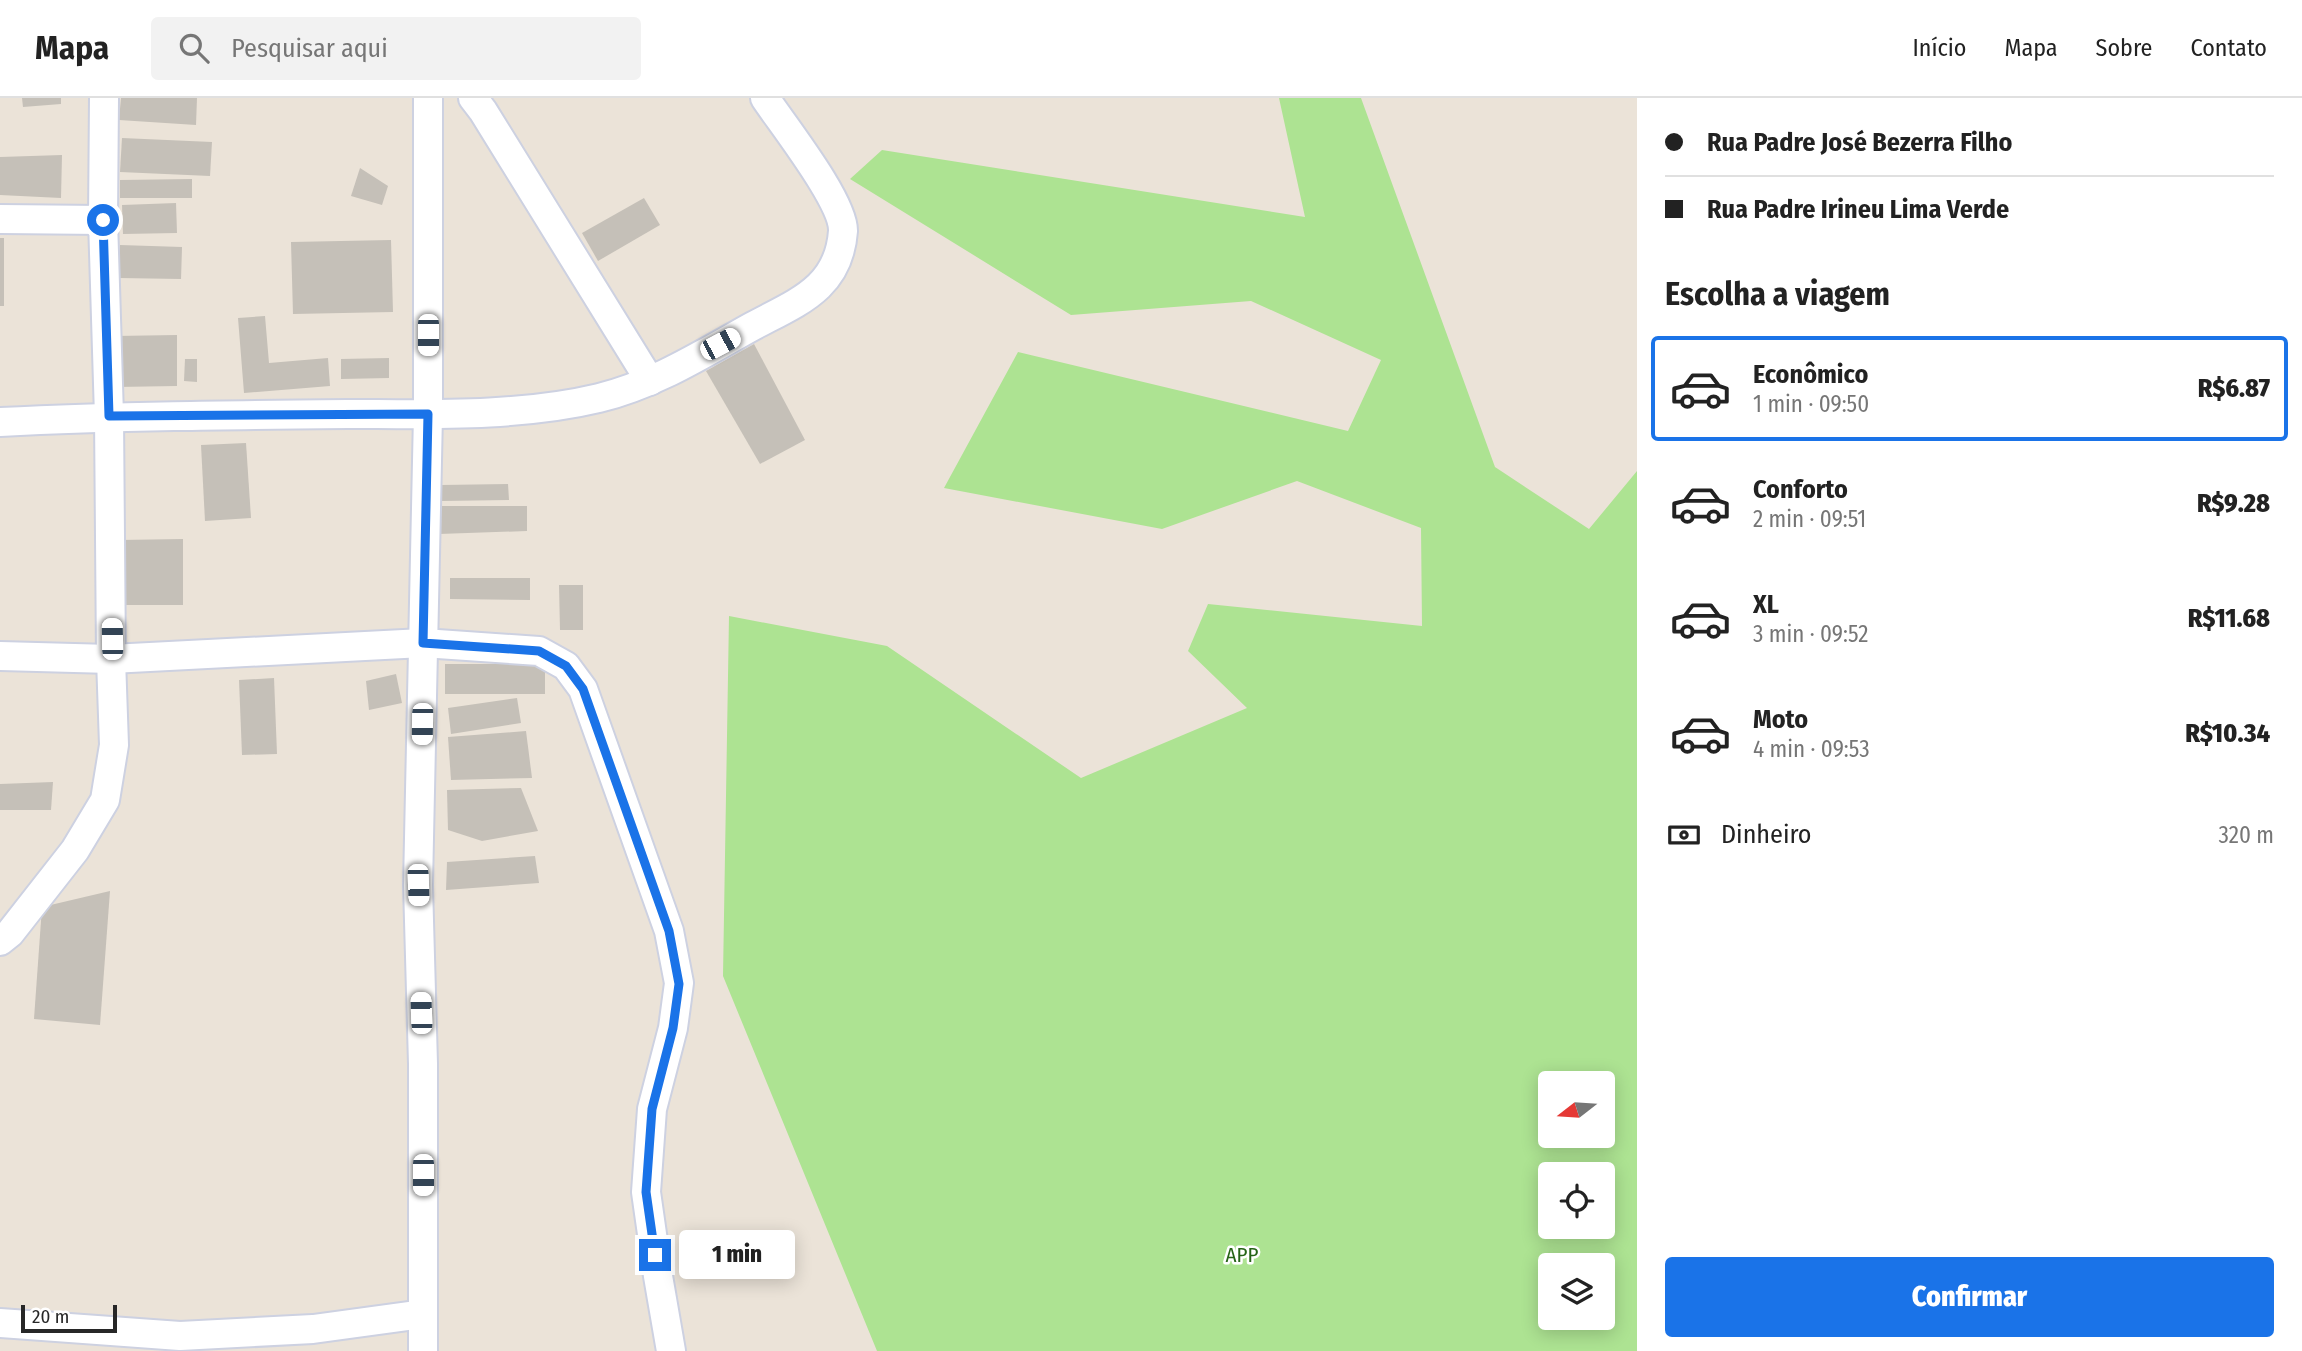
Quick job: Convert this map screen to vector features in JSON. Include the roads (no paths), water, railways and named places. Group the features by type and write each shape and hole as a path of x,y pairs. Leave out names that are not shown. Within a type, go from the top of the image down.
{"street":[{"path":"0,941 10,933 75,850 105,800 114,745 103,220 104,98"},
{"path":"423,1351 423,1064 418,885 428,414 428,98"},
{"path":"473,98 650,382"},
{"path":"0,422 109,416 428,414 542,408 600,398 650,382 812,294 837,264 843,228 832,196 765,98"},
{"path":"0,219 103,220"},
{"path":"0,656 111,659 423,643 539,651 566,666 583,689 660,905 669,931 679,984 673,1028 652,1109 646,1192 671,1351"},
{"path":"0,1322 180,1336 313,1329 423,1314"}],"park label":[{"name":"APP","path":"1242,1255"}]}
